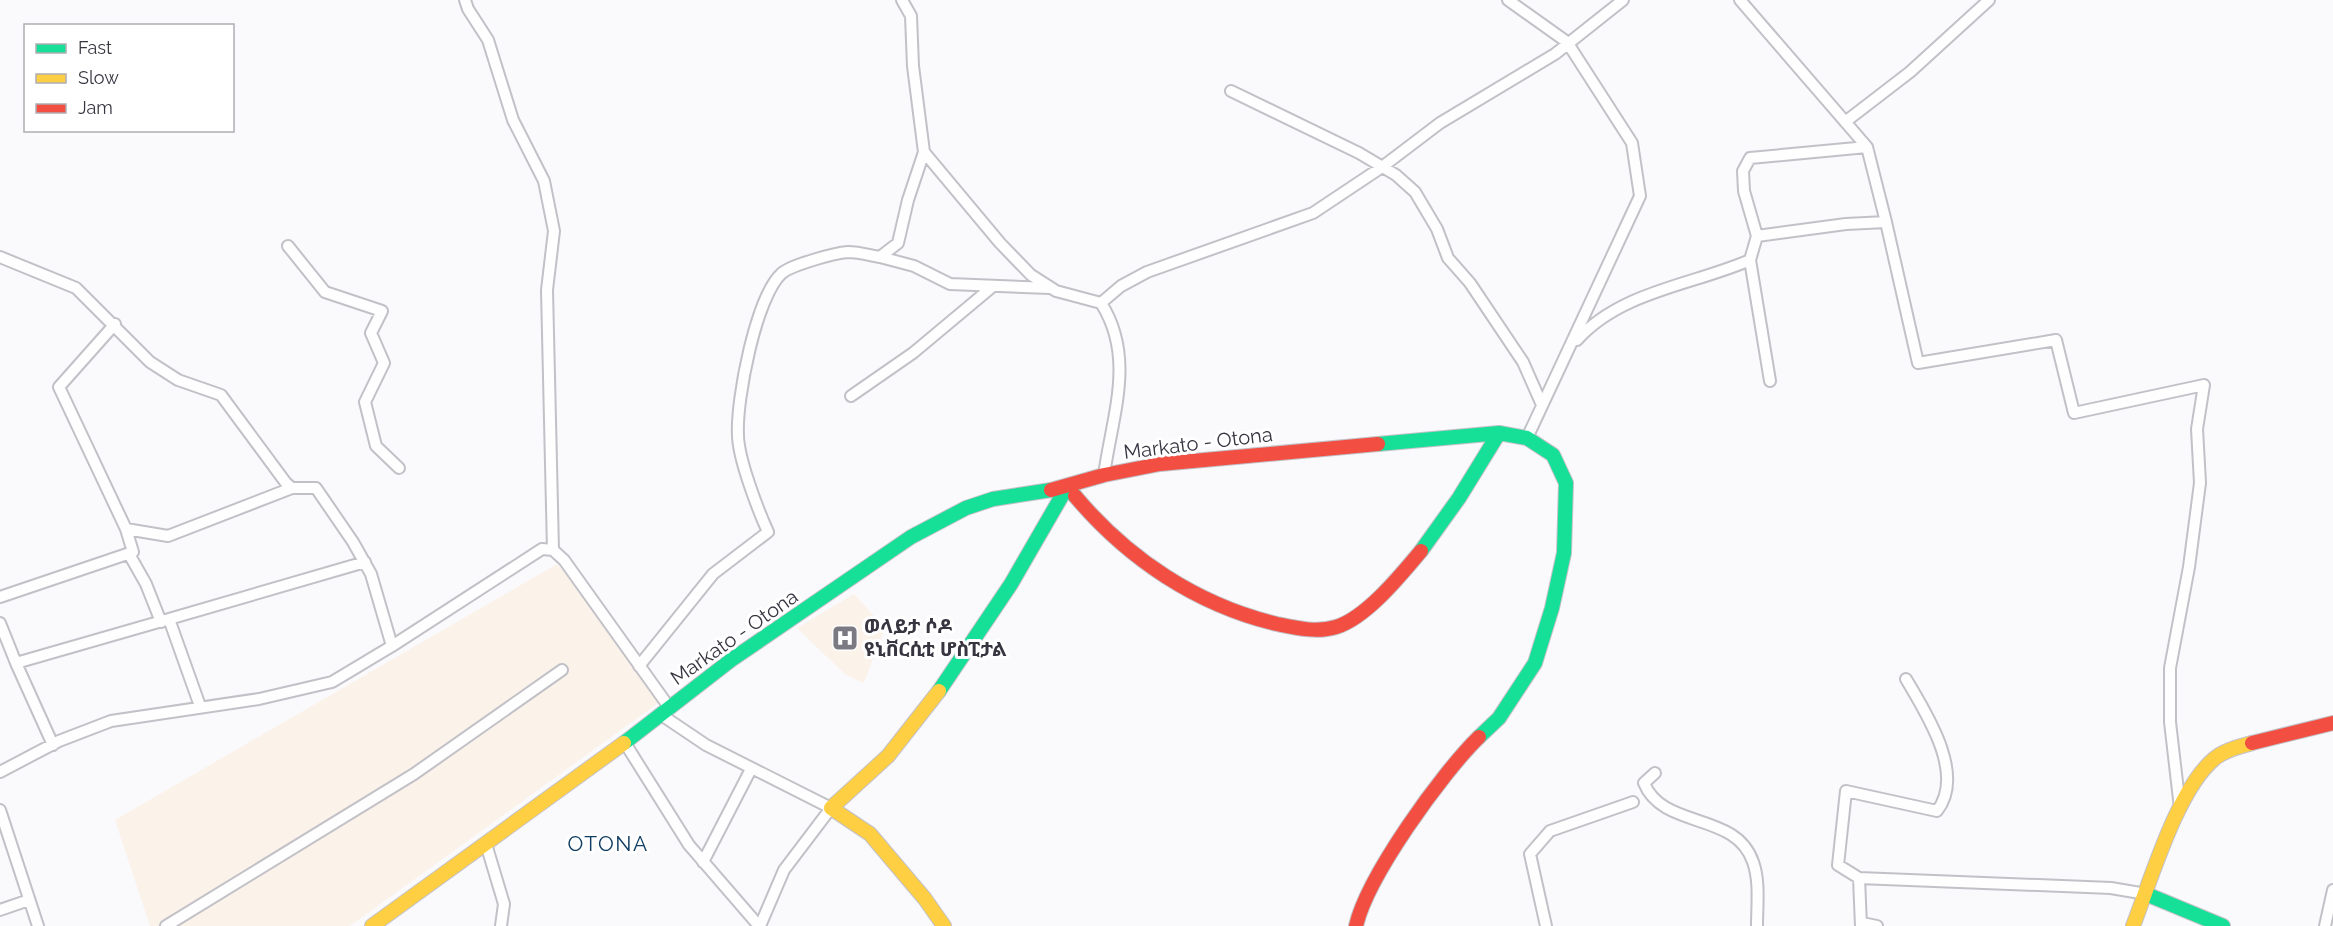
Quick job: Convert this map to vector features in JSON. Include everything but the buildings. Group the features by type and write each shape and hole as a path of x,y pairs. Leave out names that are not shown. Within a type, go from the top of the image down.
{"main road":[{"path":"939,924 870,834 831,808 888,756 926,711 1011,584 1067,487 1108,533 1177,585 1228,611 1261,621 1309,630 1341,626 1399,576 1457,504 1499,433"},
{"name":"Markato - Otona","path":"372,926 625,743 731,660 911,537 975,505 1067,487 1104,475 1160,464 1499,433 1527,438 1553,455 1566,483 1564,553 1535,663 1499,718 1458,758 1400,843 1374,882 1359,913 1356,926"},
{"path":"2133,926 2180,810 2203,770 2214,759 2230,750 2333,723"},
{"path":"2146,894 2223,926"}],"street":[{"path":"465,0 468,9 488,40 513,120 544,181 554,231 546,290 553,550"},
{"path":"880,257 898,243 908,200 924,152 913,66 911,16 902,0"},
{"path":"1509,0 1567,42 1632,143 1640,196 1527,438"},
{"path":"1101,303 1122,286 1147,272 1312,213 1382,167 1440,123 1555,54 1567,42 1623,0"},
{"path":"1740,0 1867,147 1918,363 2056,340 2074,413 2204,385 2197,429 2200,483 2189,567 2170,668 2170,722 2180,810"},
{"path":"1845,122 1910,72 1989,0"},
{"path":"1231,91 1382,167 1415,192 1437,229 1448,258 1470,283 1522,362 1542,405"},
{"path":"1770,381 1750,260 1757,236 1744,191 1743,171 1749,158 1867,147"},
{"path":"924,152 1000,243 1031,275 1050,288"},
{"path":"1757,236 1846,224 1886,222"},
{"path":"288,246 325,292 382,311 371,333 384,363 365,402 376,447 399,468"},
{"path":"639,666 712,573 768,532 743,460 738,436 746,374 763,302 783,273 826,256 849,252 914,266 950,284 1050,288 1101,303 1113,321 1119,360 1119,402 1109,438 1104,475"},
{"path":"0,257 43,272 76,288 115,324 145,358 165,372 221,395 251,432 270,463 292,488"},
{"path":"1571,347 1592,324 1612,313 1669,288 1726,271 1750,260"},
{"path":"851,396 914,352 992,287"},
{"path":"0,597 133,552 126,529 59,387 115,324"},
{"path":"126,529 168,536 292,488 316,488 371,574 392,646"},
{"path":"0,772 53,745 111,722 200,706 259,699 332,682 532,555 543,549 553,550 564,560 639,666 665,710 706,745 831,808 784,870 759,926 689,845 625,743"},
{"path":"129,554 165,621 200,706"},
{"path":"16,663 364,562"},
{"path":"0,623 53,745"},
{"path":"166,926 414,774 562,670"},
{"path":"1906,679 1923,707 1946,760 1943,803 1937,811 1846,791 1838,865 1859,879 2112,888 2146,894"},
{"path":"703,862 751,769"},
{"path":"1655,773 1644,783 1650,797 1661,806 1725,829 1743,842 1756,870 1757,926"},
{"path":"1546,926 1530,854 1550,831 1633,802"},
{"path":"0,810 38,926"},
{"path":"486,844 504,904 501,926"},
{"path":"1859,879 1862,925 1877,926"},
{"path":"2325,926 2333,890"},
{"path":"0,910 29,900"}],"shaded area":[{"path":"557,564 583,593 661,701 350,926 150,926 115,820"},
{"name":"ወላይታ ሶዶ ዩኒቨርሲቲ ሆስፒታል","path":"854,594 885,628 864,683 846,675 797,628"}],"traffic: fast":[{"path":"1421,551 1459,498 1499,433"},
{"path":"1378,444 1499,433 1527,438 1553,455 1566,483 1564,553 1552,608 1535,663 1499,718 1479,737"},
{"path":"939,691 1011,584 1067,487 1075,496"},
{"path":"624,743 731,660 911,537 966,508 993,499 1051,490"},
{"path":"2146,894 2223,926"}],"traffic: slow":[{"path":"939,691 888,756 831,808 870,834 925,899 944,926"},
{"path":"372,926 624,743"},
{"path":"2133,926 2166,837 2188,792 2214,759 2222,753 2252,743"}],"traffic: jam":[{"path":"1051,490 1104,475 1160,464 1378,444"},
{"path":"1075,496 1096,519 1141,559 1192,592 1248,616 1299,628 1329,629 1359,615 1382,595 1421,551"},
{"path":"2252,743 2333,723"},
{"path":"1356,926 1363,905 1390,854 1446,775 1479,737"}],"place":[{"name":"ወላይታ ሶዶ ዩኒቨርሲቲ ሆስፒታል","path":"845,638"}],"district":[{"name":"OTONA","path":"608,844"}]}
